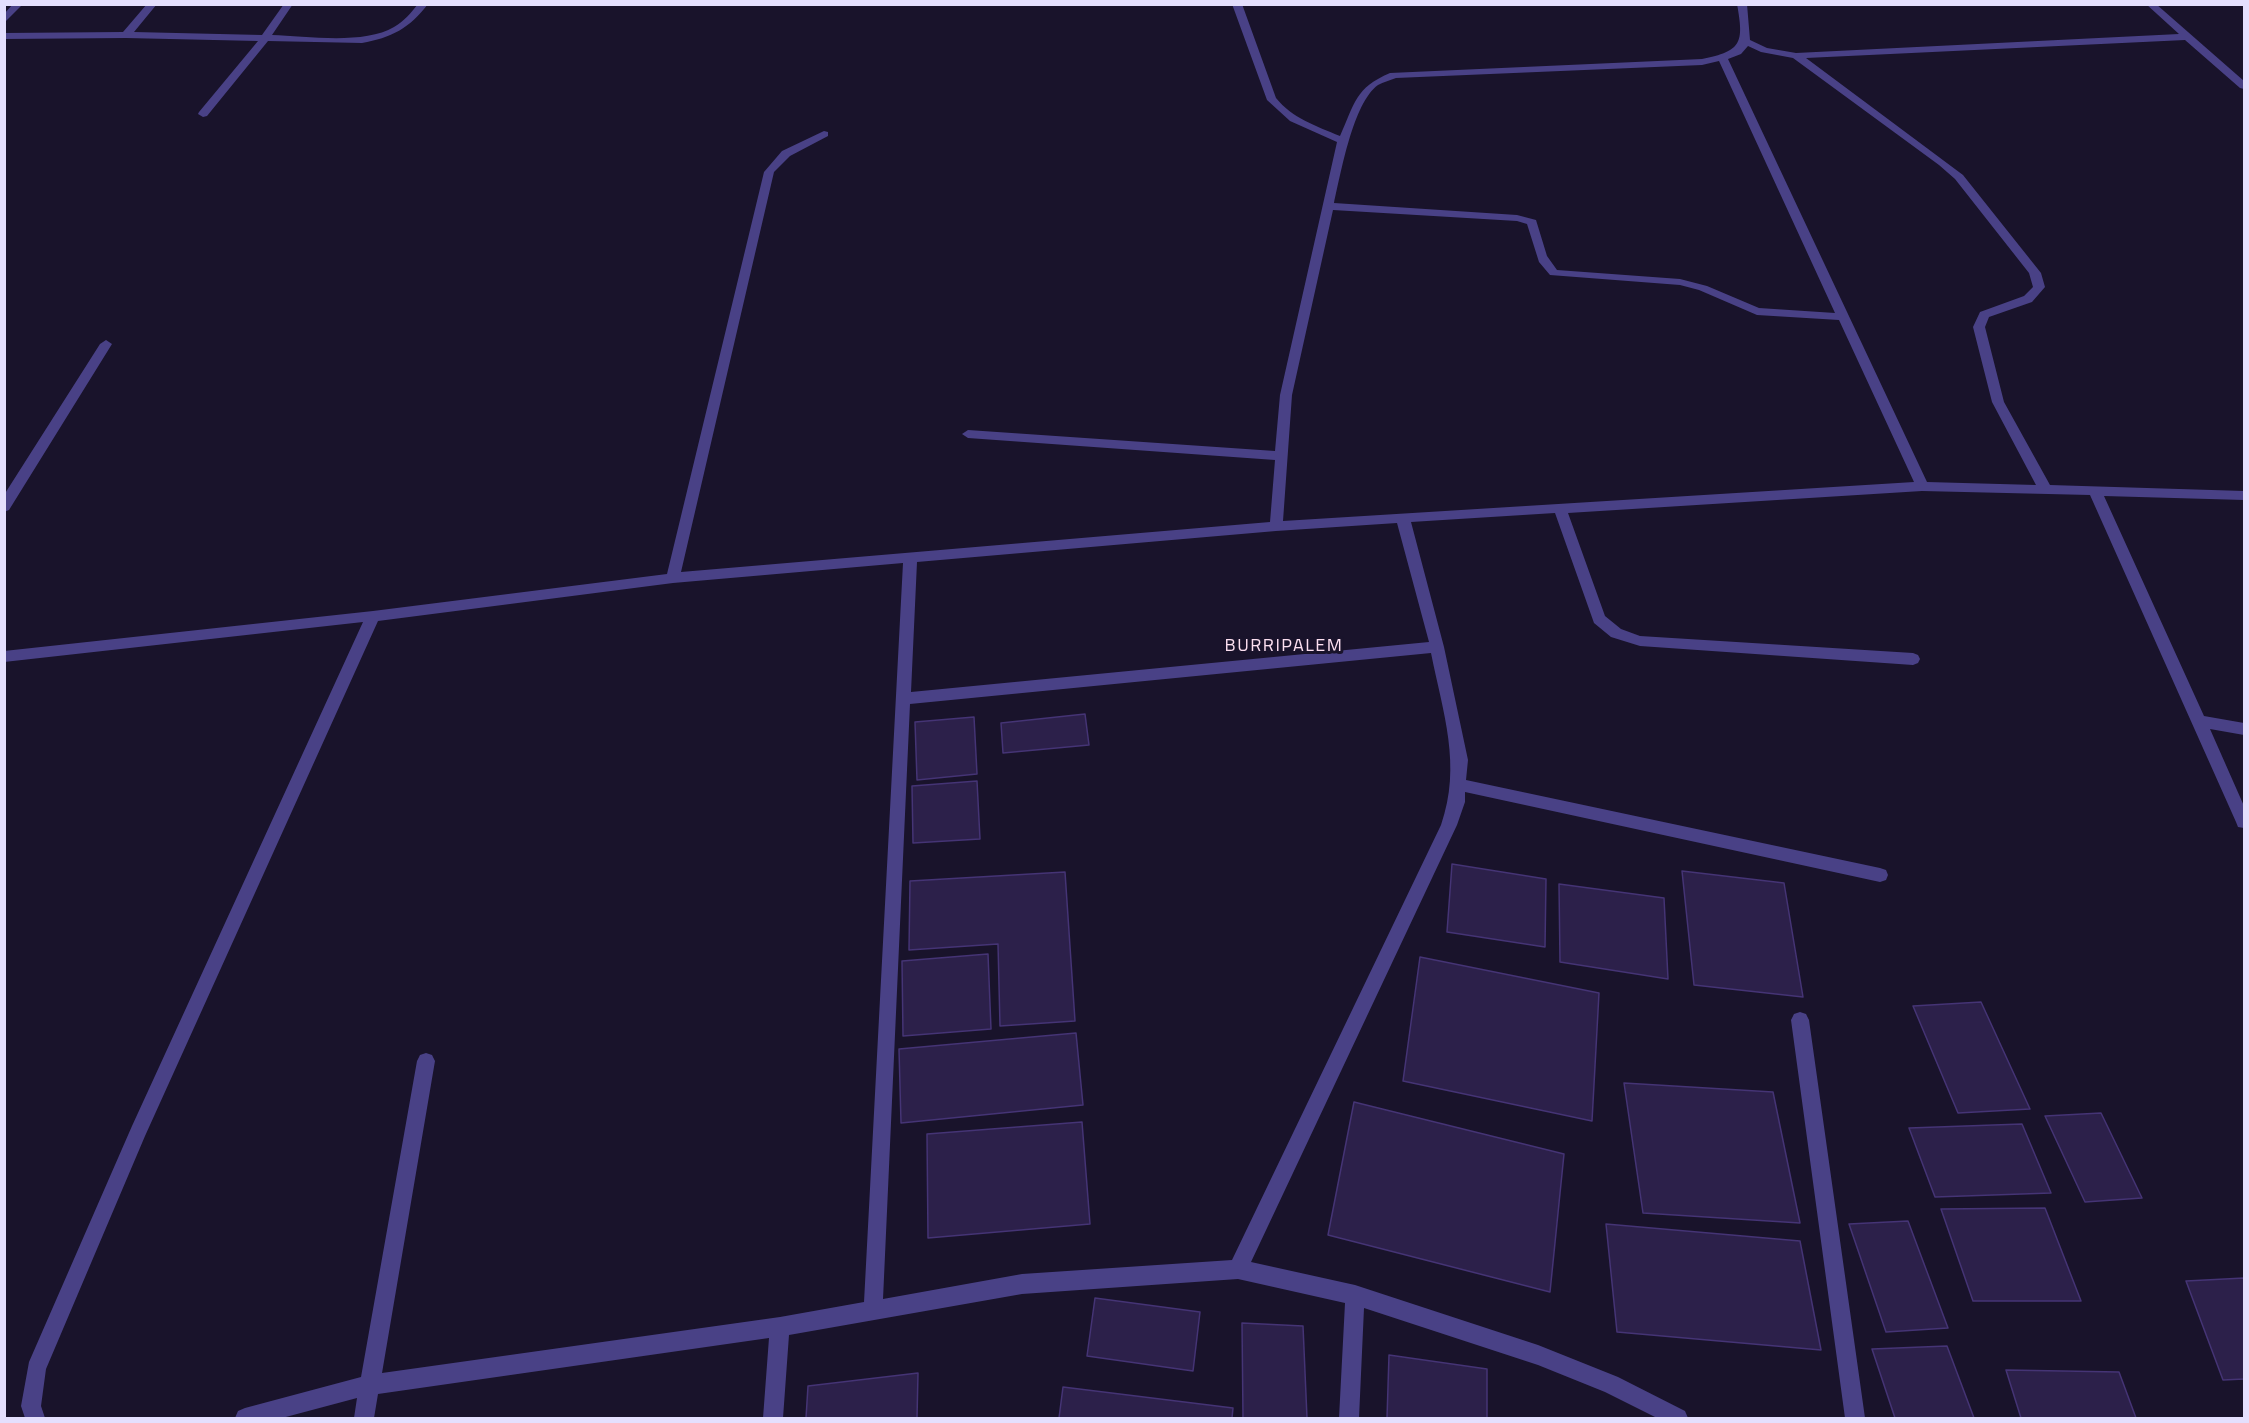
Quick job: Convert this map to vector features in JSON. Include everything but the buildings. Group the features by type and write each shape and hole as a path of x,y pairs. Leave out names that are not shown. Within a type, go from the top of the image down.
{"street":[{"path":"4,20 19,4"},
{"path":"126,35 153,4"},
{"path":"203,114 266,38 289,4"},
{"path":"4,36 126,35 363,40 383,37 399,31 424,4"},
{"path":"1237,4 1271,98 1278,109 1288,117 1343,141"},
{"path":"1276,526 1286,395 1343,141 1363,96 1375,82 1394,75 1702,62 1723,59 1738,52 1746,42 1747,29 1742,4"},
{"path":"2150,4 2244,86"},
{"path":"1746,42 1764,51 1796,56 2186,37"},
{"path":"1796,56 1959,177 2035,273 2039,288 2028,299 1984,315 1979,327 1998,402 2046,490"},
{"path":"1723,59 1922,486"},
{"path":"673,578 769,172 775,161 789,151 824,134"},
{"path":"1329,206 1517,218 1532,222 1537,232 1540,254 1545,266 1554,273 1680,282 1703,288 1757,311 1843,316"},
{"path":"4,507 106,344"},
{"path":"968,434 1281,456"},
{"path":"4,657 373,616 673,578 1276,526 1922,486 2244,495"},
{"path":"2095,491 2244,822"},
{"path":"1560,509 1599,619 1616,633 1640,641 1913,659"},
{"path":"1238,1269 1449,825 1457,802 1460,760 1437,647 1403,519"},
{"path":"873,1312 910,558"},
{"path":"35,1419 31,1406 36,1369 138,1132 373,616"},
{"path":"902,699 1437,647"},
{"path":"2198,721 2244,729"},
{"path":"1460,785 1880,874"},
{"path":"1800,1020 1855,1419"},
{"path":"364,1419 426,1061"},
{"path":"244,1419 369,1385 780,1327 1022,1284 1238,1269 1355,1295 1538,1355 1611,1383 1678,1419"},
{"path":"1349,1419 1355,1295"},
{"path":"773,1419 780,1327"}],"district":[{"name":"BURRIPALEM","path":"1284,647"}]}
